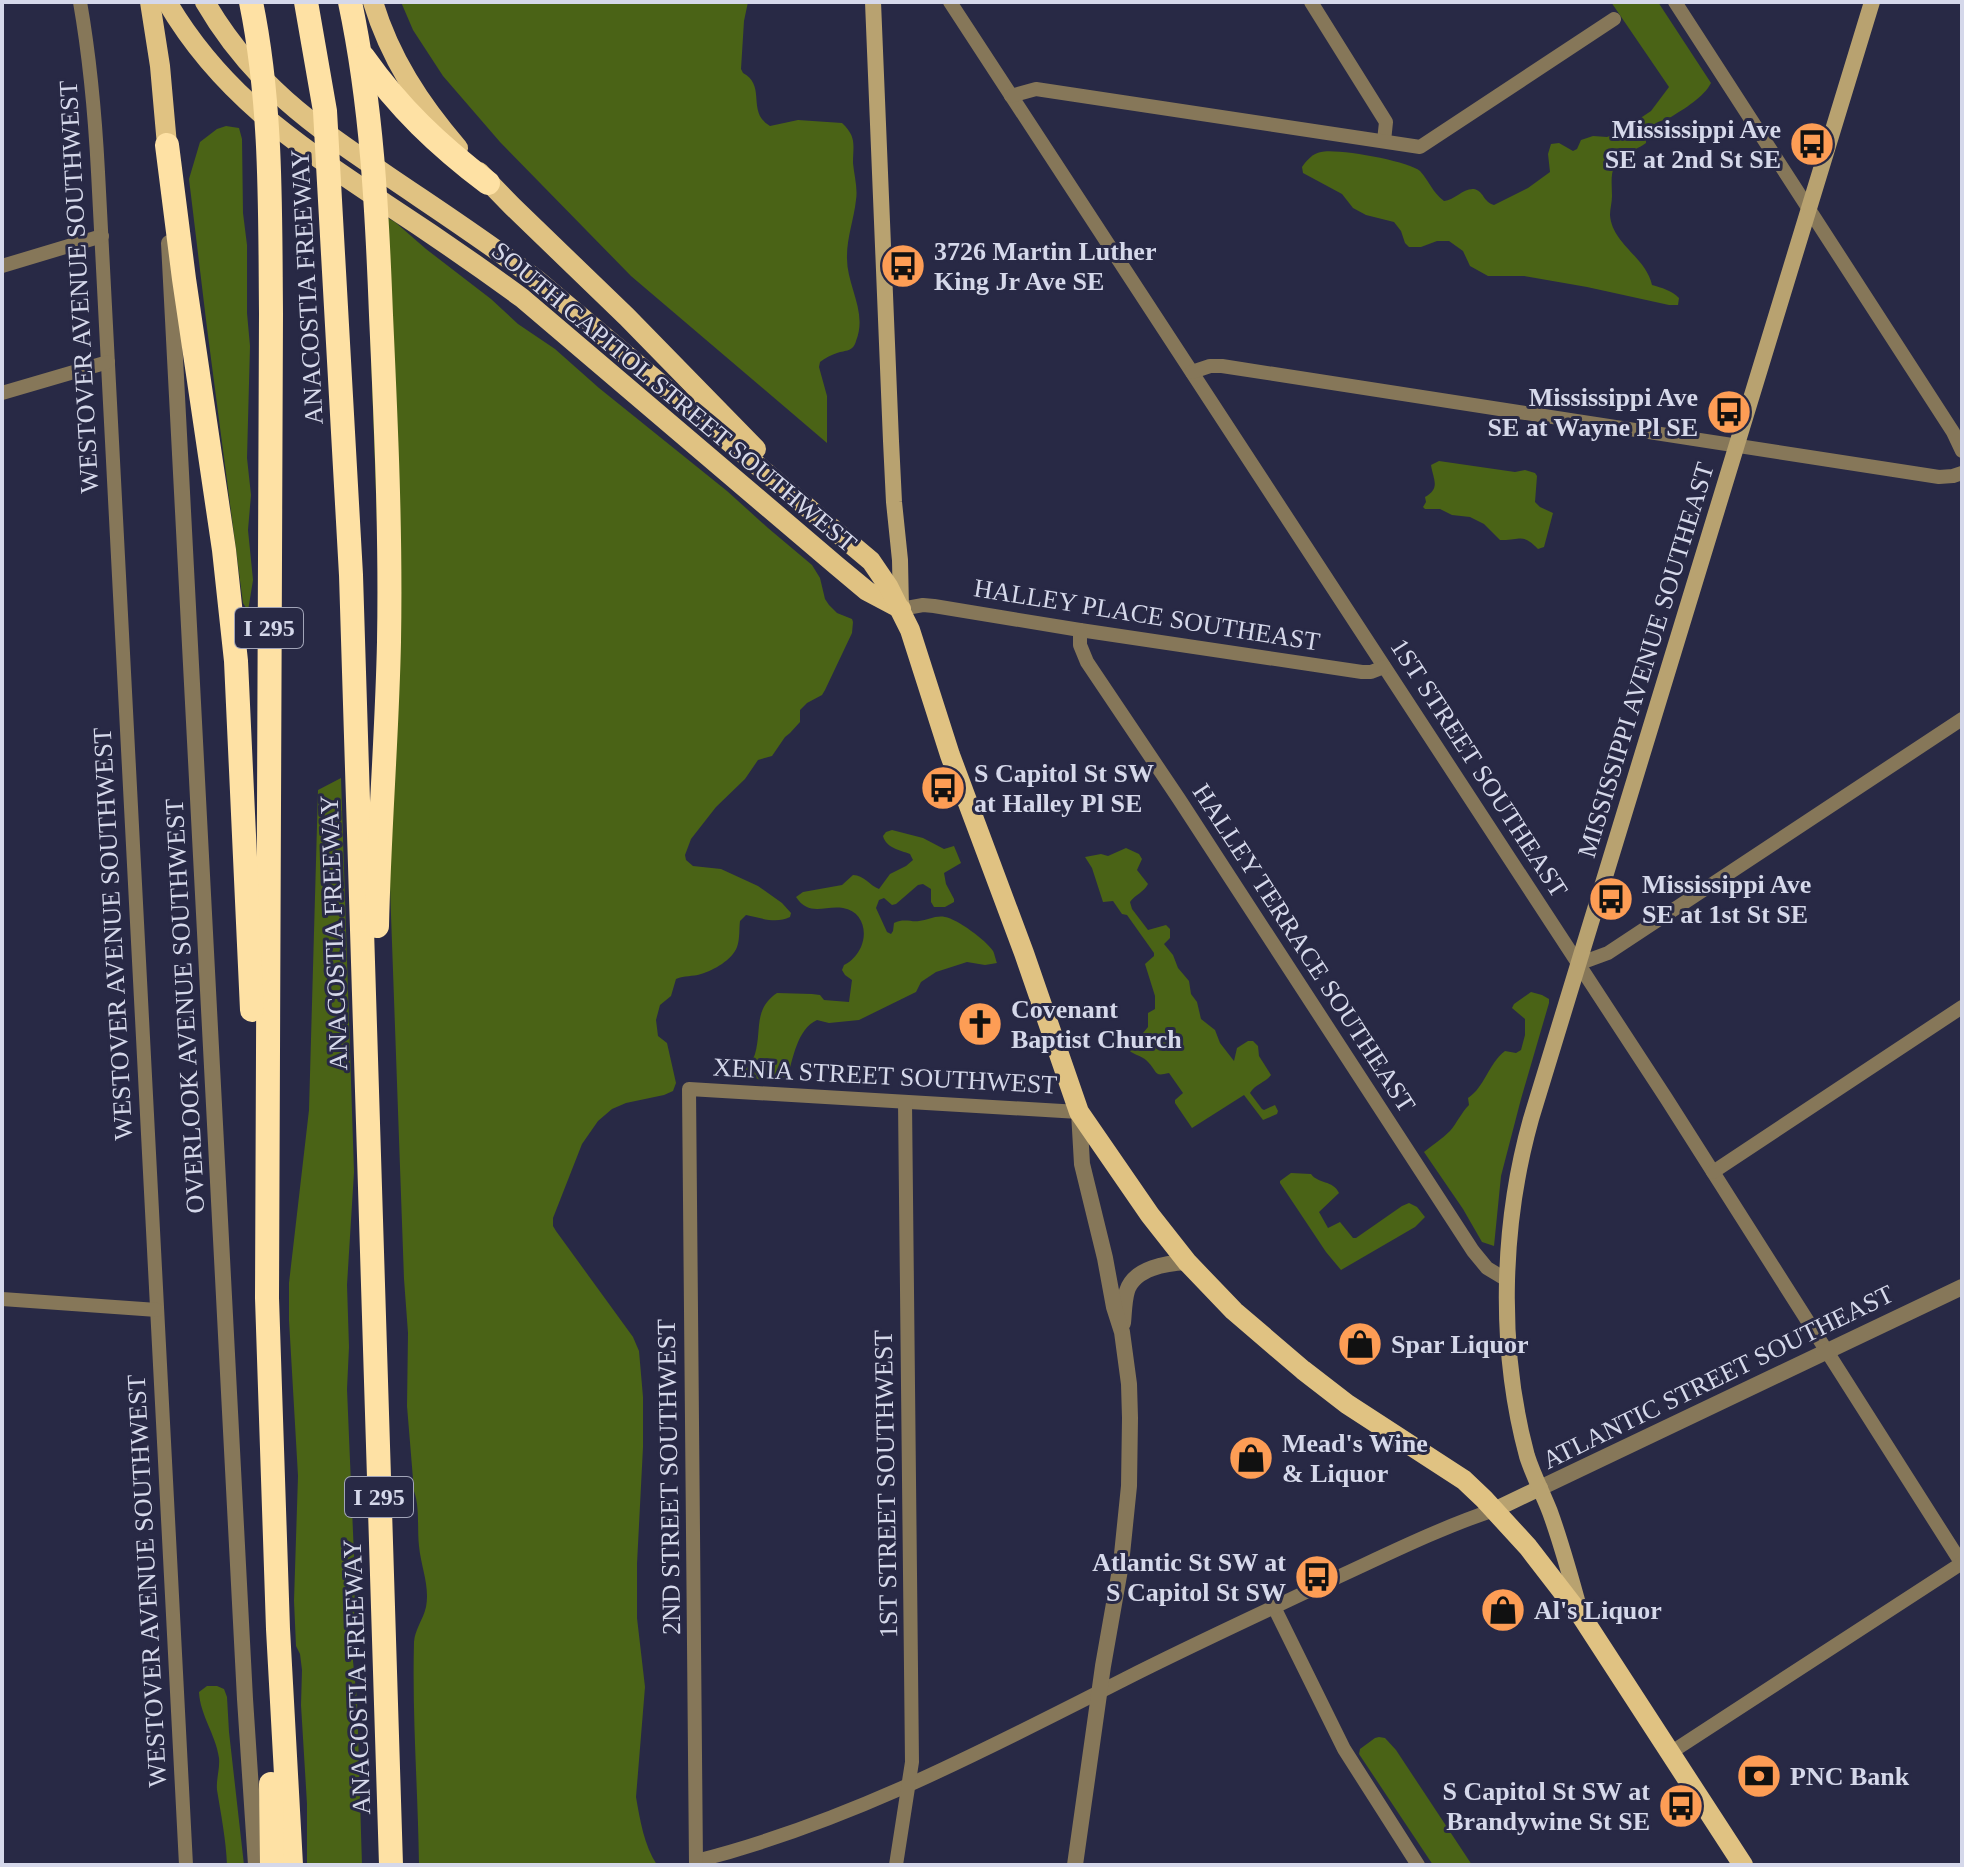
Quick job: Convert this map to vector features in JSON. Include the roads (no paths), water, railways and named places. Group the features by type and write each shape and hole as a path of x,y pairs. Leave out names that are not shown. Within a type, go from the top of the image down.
{"highway":[{"name":"ANACOSTIA FREEWAY","path":"251,2 266,113 268,153 271,313 267,1298 278,1629 291,1865"},
{"name":"ANACOSTIA FREEWAY","path":"306,2 325,111 352,590 391,1865"},
{"path":"337,2 362,55 388,91 450,155 488,183"},
{"path":"350,2 363,69 376,189 389,504 389,641 377,903 378,1026 368,1128"},
{"path":"167,145 233,626 253,1017 267,1103"},
{"path":"272,1865 271,1728 278,1629"}],"main road":[{"path":"150,2 162,78 167,145"},
{"name":"SOUTH CAPITOL STREET SOUTHWEST","path":"167,2 191,40 215,69 279,130 522,298 847,575 867,591 901,609"},
{"path":"205,2 228,40 291,107 526,272 871,561 901,609 914,640 950,755 1079,1112 1150,1215 1187,1262 1234,1311 1347,1404 1464,1480 1528,1547 1582,1617 1743,1865"},
{"path":"373,2 394,56 416,94 488,183 627,317 754,446 797,498"},
{"path":"873,2 901,609"},
{"name":"MISSISSIPPI AVENUE SOUTHEAST","path":"1582,1617 1556,1530 1527,1454 1515,1390 1507,1322 1507,1280 1518,1169 1872,2"},
{"name":"ATLANTIC STREET SOUTHEAST","path":"1494,1510 1540,1488"}],"street":[{"name":"WESTOVER AVENUE SOUTHWEST","path":"80,2 94,98 102,236 186,1865"},
{"name":"1ST STREET SOUTHEAST","path":"950,2 1713,1172 1962,1564"},
{"path":"1311,2 1386,122 1384,141"},
{"path":"1675,2 1961,445"},
{"path":"1011,96 1036,89 1420,147 1614,19"},
{"name":"OVERLOOK AVENUE SOUTHWEST","path":"167,145 171,278 256,1865"},
{"path":"2,266 102,236"},
{"path":"2,393 108,362"},
{"path":"1192,372 1222,366 1939,477 1962,473"},
{"name":"HALLEY PLACE SOUTHEAST","path":"901,609 934,606 1366,673 1384,667"},
{"name":"HALLEY TERRACE SOUTHEAST","path":"1080,630 1080,645 1087,662 1473,1251 1487,1268 1507,1280"},
{"path":"1578,964 1608,953 1962,719"},
{"path":"1713,1172 1962,1007"},
{"name":"XENIA STREET SOUTHWEST","path":"689,1089 1079,1112"},
{"name":"2ND STREET SOUTHWEST","path":"689,1089 696,1863"},
{"name":"1ST STREET SOUTHWEST","path":"896,1865 912,1762 905,1102"},
{"path":"1075,1865 1121,1564 1129,1486 1130,1400 1122,1332 1082,1164 1079,1112"},
{"path":"1122,1332 1126,1294 1132,1280 1167,1263 1187,1262"},
{"name":"ATLANTIC STREET SOUTHEAST","path":"1540,1488 1962,1287"},
{"path":"2,1299 157,1310"},
{"path":"696,1863 774,1838 908,1785 1274,1607 1455,1523 1494,1510"},
{"path":"1670,1753 1962,1564"},
{"path":"1274,1607 1344,1749 1418,1865"}],"place":[{"name":"Mississippi Ave SE at 2nd St SE","path":"1812,144"},
{"name":"3726 Martin Luther King Jr Ave SE","path":"903,266"},
{"name":"Mississippi Ave SE at Wayne Pl SE","path":"1729,412"},
{"name":"S Capitol St SW at Halley Pl SE","path":"943,788"},
{"name":"Mississippi Ave SE at 1st St SE","path":"1611,899"},
{"name":"Covenant Baptist Church","path":"980,1024"},
{"name":"Spar Liquor","path":"1360,1344"},
{"name":"Mead's Wine & Liquor","path":"1251,1458"},
{"name":"Atlantic St SW at S Capitol St SW","path":"1317,1577"},
{"name":"Al's Liquor","path":"1503,1610"},
{"name":"PNC Bank","path":"1759,1776"},
{"name":"S Capitol St SW at Brandywine St SE","path":"1681,1806"}]}
